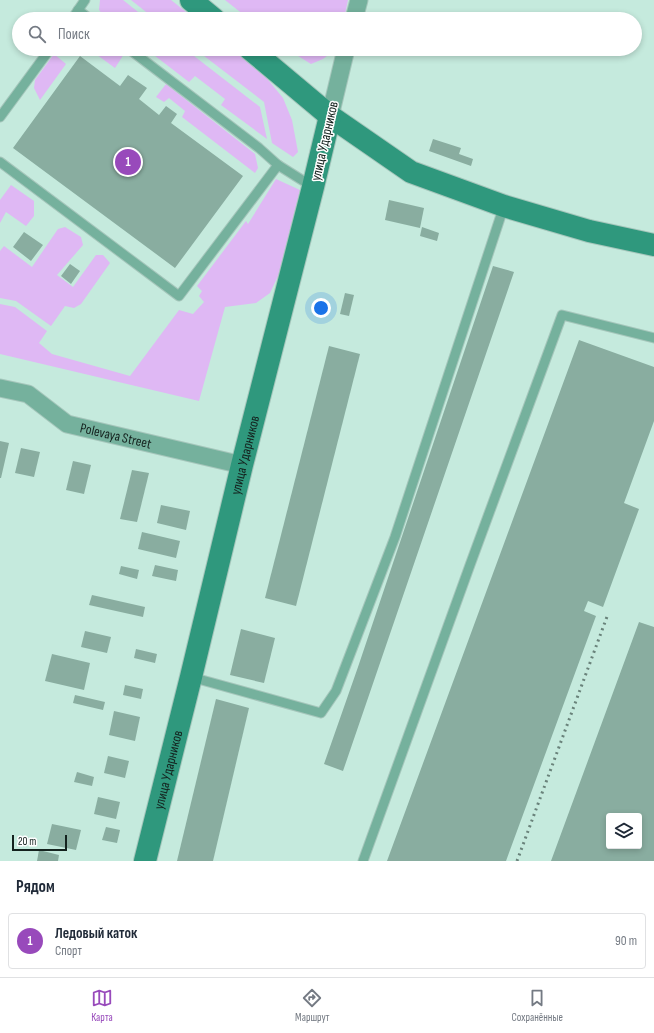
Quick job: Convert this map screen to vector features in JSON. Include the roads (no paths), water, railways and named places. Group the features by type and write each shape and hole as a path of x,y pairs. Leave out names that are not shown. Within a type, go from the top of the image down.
{"main road":[{"path":"191,0 206,12"},
{"path":"258,56 330,116 411,172 504,206 589,231 654,245"},
{"name":"улица Ударников","path":"145,861 242,465 330,116"}],"street":[{"path":"356,12 359,0"},
{"name":"улица Ударников","path":"330,116 344,56"},
{"name":"Polevaya Street","path":"0,388 28,394 67,424 242,465"}],"lane":[{"path":"81,12 78,10 85,0"},
{"path":"0,117 45,56"},
{"path":"138,56 259,148 278,165 313,187"},
{"path":"0,162 179,296 278,165"},
{"path":"191,677 321,713 336,691 395,537 504,206"},
{"path":"363,861 467,572 562,315 654,338"}],"railway":[{"path":"517,861 608,614"}],"place":[{"name":"Ледовый каток","path":"128,162"}]}
